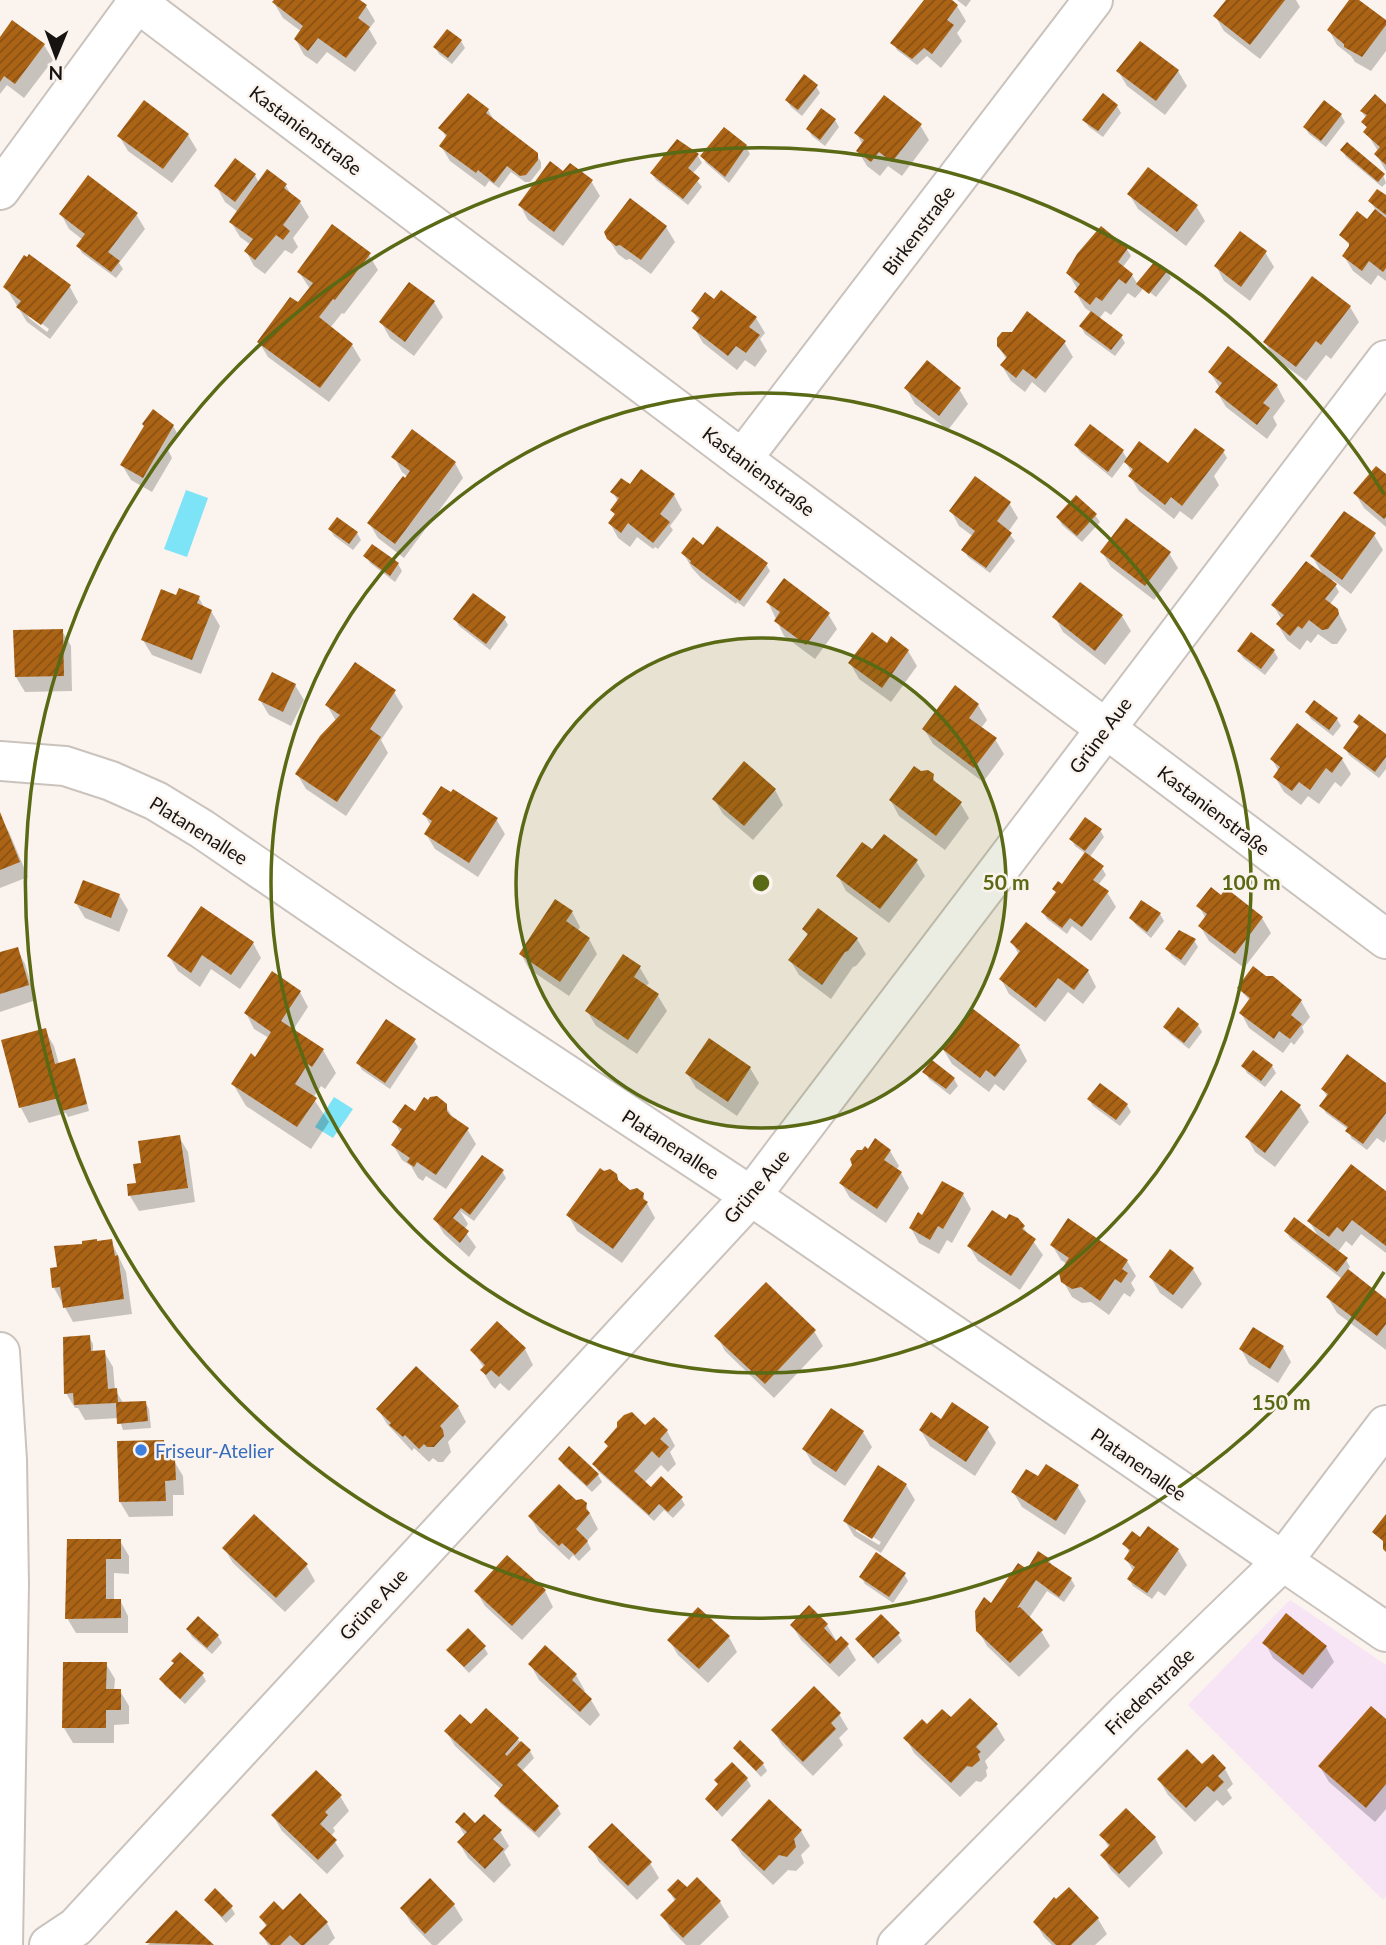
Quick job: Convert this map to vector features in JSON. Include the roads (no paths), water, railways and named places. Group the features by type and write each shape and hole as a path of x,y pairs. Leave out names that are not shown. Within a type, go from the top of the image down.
{"street":[{"name":"Birkenstraße","path":"743,459 1093,0"},
{"name":"Kastanienstraße","path":"136,1 1386,940"},
{"path":"0,190 136,1"},
{"name":"Grüne Aue","path":"49,1945 76,1927 751,1196 1386,360"},
{"name":"Platanenallee","path":"0,761 65,766 111,781 156,801 202,829 408,970 751,1196 1386,1632"},
{"path":"0,1352 7,1460 9,1584 3,1945"},
{"name":"Friedenstraße","path":"897,1945 1126,1713 1282,1562 1386,1425"}],"water":[{"path":"186,490 208,498 187,557 164,549"},
{"path":"334,1097 353,1109 333,1138 315,1127"}],"place":[{"name":"Friseur-Atelier","path":"141,1450"}]}
